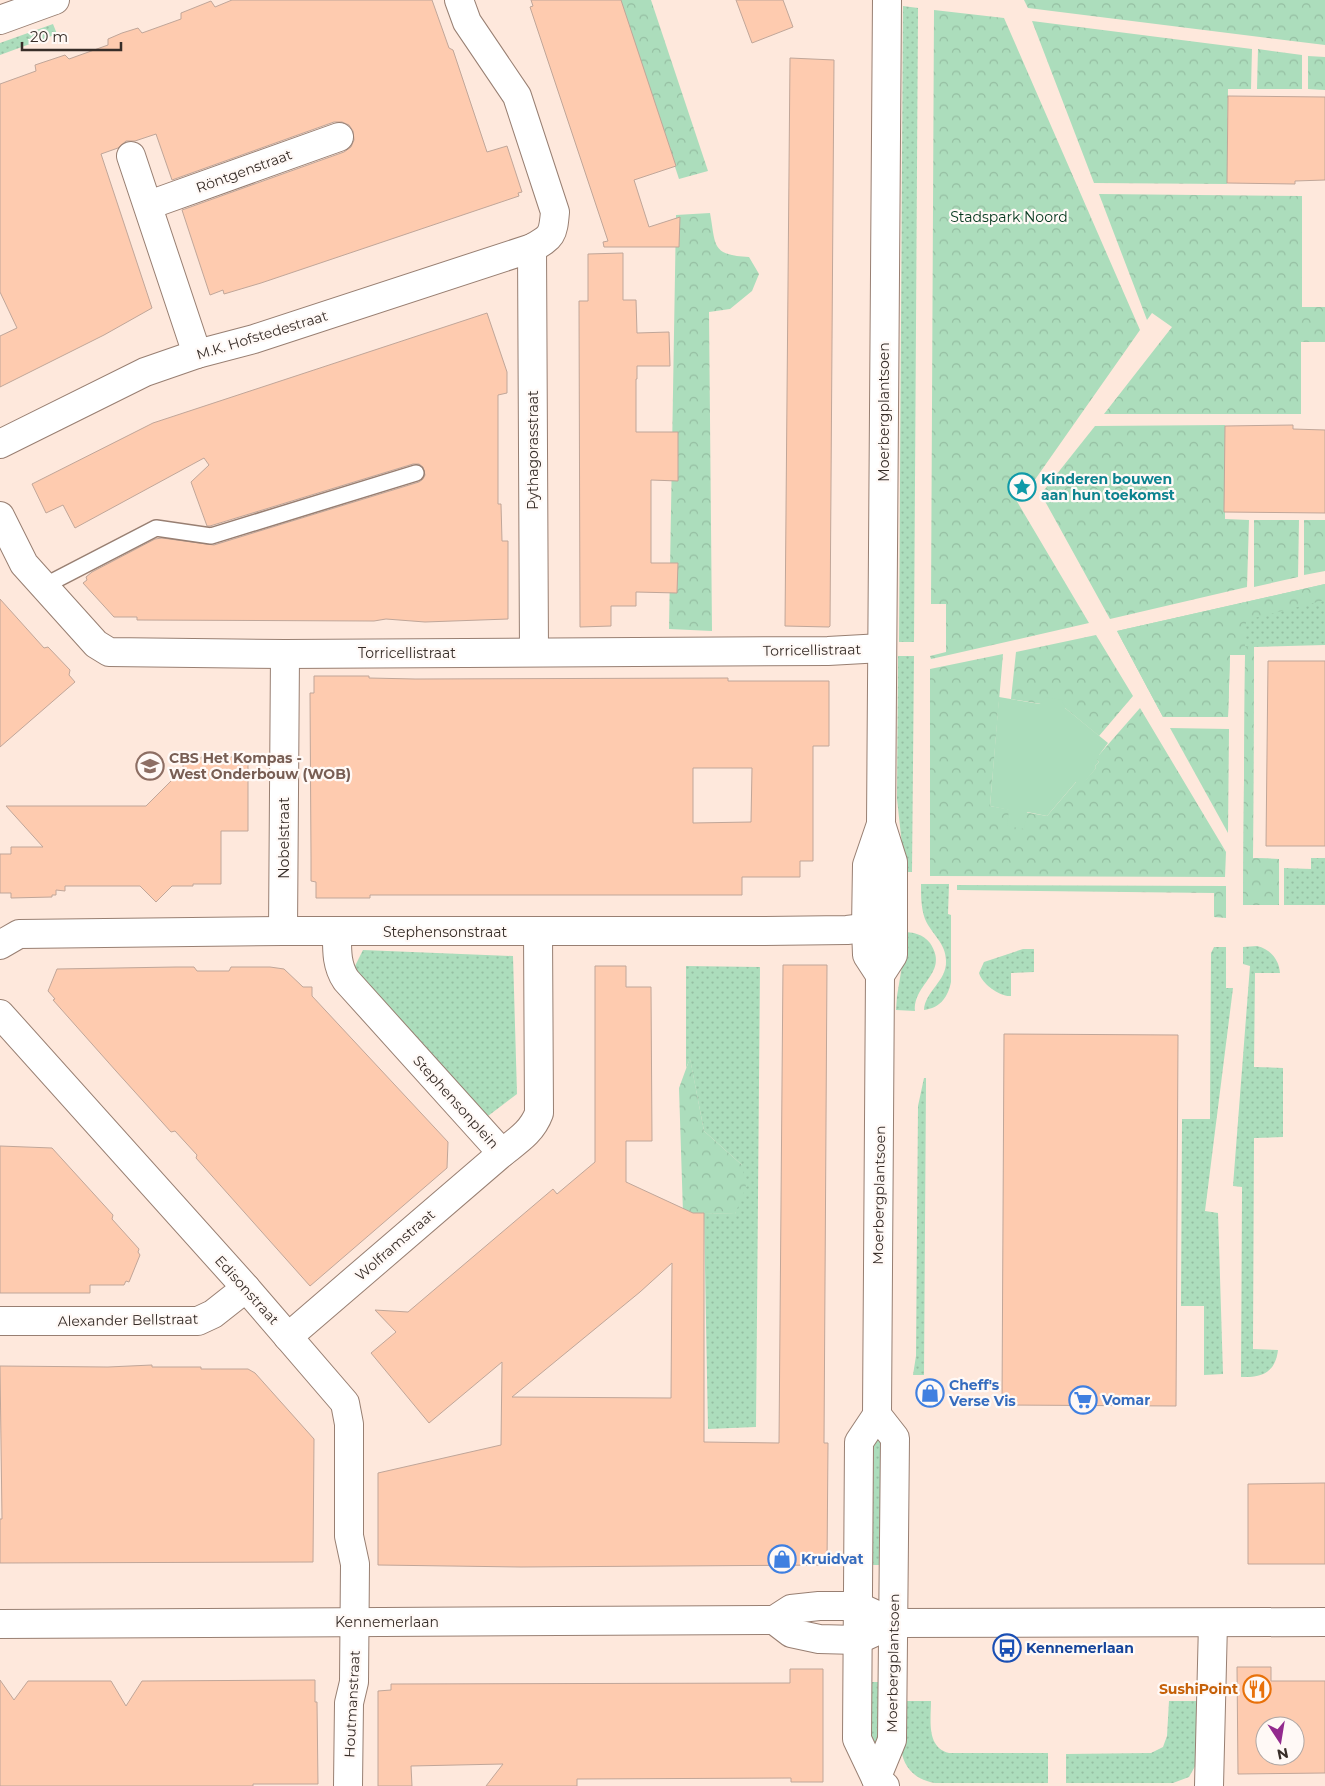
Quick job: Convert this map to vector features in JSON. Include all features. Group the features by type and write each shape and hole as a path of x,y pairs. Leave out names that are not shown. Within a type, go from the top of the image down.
{"street":[{"path":"0,20 55,0"},
{"name":"M.K. Hofstedestraat","path":"0,444 145,372 197,354 254,339 532,248 548,240 554,227 555,212 516,96 467,22 459,0"},
{"name":"Moerbergplantsoen","path":"877,1784 857,1739 857,1606 859,1442 877,1415 880,975 893,955 893,862 882,824 887,0"},
{"name":"Röntgenstraat","path":"148,205 339,137"},
{"path":"131,156 197,354"},
{"name":"Pythagorasstraat","path":"532,248 534,652"},
{"name":"Torricellistraat","path":"0,516 24,564 96,644 109,652 285,654 828,651 882,648"},
{"name":"Nobelstraat","path":"283,931 285,654"},
{"name":"Moerbergplantsoen","path":"880,975 867,955 866,928 867,865 882,824"},
{"name":"Stephensonstraat","path":"0,945 20,934 283,931 829,930 893,925"},
{"name":"Stephensonplein","path":"337,932 337,955 340,970 346,980 502,1153 527,1133 535,1124 539,1114 538,932"},
{"name":"Edisonstraat","path":"0,1014 246,1288 345,1403 349,1424 349,1536 356,1564 355,1622"},
{"name":"Wolframstraat","path":"288,1337 502,1153"},
{"name":"Alexander Bellstraat","path":"0,1321 198,1321 213,1314 246,1288"},
{"name":"Moerbergplantsoen","path":"877,1415 895,1438 892,1740 877,1784"},
{"name":"Kennemerlaan","path":"0,1624 774,1620 791,1609 819,1606 857,1606 894,1623 1325,1622"},
{"name":"Kennemerlaan","path":"774,1620 791,1633 819,1639 857,1640 894,1623"},
{"name":"Houtmanstraat","path":"348,1786 349,1703 354,1682 355,1622"},
{"path":"1210,1786 1213,1623"}],"lane":[{"path":"44,586 156,528 211,536 416,473"}],"green space":[{"path":"620,0 651,0 708,171 679,179"},
{"path":"1024,0 1325,0 1325,45 1028,8"},
{"path":"903,6 918,8 914,642 899,642"},
{"name":"Stadspark Noord","path":"934,10 1004,18 1140,330 1034,481 1030,475 1009,488 1089,623 931,659 930,656 946,652 946,604 931,604"},
{"name":"Stadspark Noord","path":"1032,21 1252,49 1251,89 1228,89 1227,184 1094,183"},
{"path":"53,24 57,34 0,55 0,43"},
{"path":"1258,49 1302,55 1302,89 1257,89"},
{"path":"1308,56 1325,57 1325,90 1308,89"},
{"name":"Stadspark Noord","path":"1099,194 1302,196 1302,307 1325,307 1325,342 1301,342 1301,414 1104,414 1172,327 1152,313 1147,320"},
{"path":"710,213 717,247 728,254 749,257 759,274 752,291 730,309 709,312 712,631 669,629 676,215"},
{"path":"1225,425 1225,519 1249,520 1247,587 1110,619 1041,494 1095,426"},
{"path":"1254,520 1299,520 1298,577 1254,587"},
{"path":"1304,520 1325,520 1325,571 1304,575"},
{"path":"1325,584 1325,645 1254,647 1253,858 1279,859 1279,905 1243,905 1245,655 1230,655 1228,717 1163,717 1117,631"},
{"path":"1325,584 1325,600 1246,620 1245,646 1254,647 1253,858 1279,859 1279,905 1243,905 1245,655 1230,655 1228,717 1163,717 1117,631"},
{"path":"1096,635 1133,696 1099,736 1065,708 1011,699 1016,652"},
{"path":"1003,654 990,806 1047,816 1077,781 1084,782 1096,768 1095,766 1099,762 1097,760 1098,756 1140,708 1226,852 1225,877 930,876 930,669"},
{"path":"898,656 914,656 912,872 902,872 902,845 897,799"},
{"path":"999,697 1040,704 1045,697 1062,700 1065,708 1108,743 1099,755 1100,757 1097,760 1099,762 1095,766 1096,768 1084,783 1076,782 1047,816 1027,812 1024,829 1007,826 1009,810 990,806"},
{"path":"1170,728 1229,729 1228,833"},
{"path":"1311,858 1325,858 1325,905 1284,905 1284,868 1311,869"},
{"path":"921,884 949,884 948,914 951,915 950,987 939,1004 924,1010 928,997 943,974 946,961 944,949 925,919 922,906"},
{"path":"957,885 1226,886 1226,918 1214,917 1214,893 957,890"},
{"path":"902,932 914,933 924,937 930,943 935,953 936,962 934,970 919,993 915,1011 896,1010 902,966"},
{"path":"1257,946 1273,955 1278,963 1280,973 1255,973 1254,1067 1283,1068 1283,1137 1254,1138 1253,1349 1278,1350 1274,1364 1266,1373 1241,1377 1242,1187 1233,1186 1250,966 1243,964 1243,947"},
{"path":"1214,947 1226,947 1226,988 1233,988 1205,1211 1218,1213 1223,1374 1204,1375 1204,1306 1181,1306 1182,1119 1210,1119 1211,953"},
{"path":"1023,949 1034,949 1034,972 1011,973 1011,996 997,992 981,977 979,973 984,962"},
{"path":"363,950 513,956 517,1094 488,1116 352,972"},
{"path":"686,966 760,967 756,1427 708,1429 704,1213 735,1214 742,1165 704,1131 690,1059 686,1068"},
{"path":"690,1058 704,1131 742,1165 746,1187 735,1214 683,1213 679,1088"},
{"path":"924,1078 926,1078 926,1082 924,1375 913,1375 916,1356 918,1106"},
{"path":"874,1437 883,1439 883,1565 869,1565 870,1443"},
{"path":"868,1682 883,1682 878,1742 871,1742"},
{"path":"903,1701 931,1701 931,1732 933,1739 936,1745 949,1753 1048,1753 1048,1783 935,1783 923,1780 910,1770 902,1754"},
{"path":"1169,1701 1198,1701 1198,1761 1189,1777 1173,1783 1066,1783 1066,1754 1151,1753 1163,1747 1167,1736"}],"building":[{"path":"232,0 432,0 449,48 453,50 487,152 507,146 522,192 518,193 519,196 261,283 224,294 223,290 210,295 182,210 344,152 351,147 354,140 353,131 349,125 342,122 334,122 172,180 156,134 135,141 126,141 118,148 101,154 152,308 104,335 0,387 0,336 17,328 0,292 0,84 36,71 35,65 65,55 69,59 108,45 108,39 122,33 138,28 142,33 181,19 181,13 211,1 215,7"},
{"path":"531,0 621,0 676,166 634,180 649,227 680,217 679,247 604,247 603,242 608,241 530,7 533,6"},
{"path":"736,0 783,0 793,27 752,43"},
{"path":"790,58 834,60 829,627 785,626"},
{"path":"1228,96 1325,97 1325,180 1295,181 1295,184 1227,183"},
{"path":"623,253 623,300 636,300 637,333 669,332 670,366 637,366 636,432 678,432 678,481 651,480 651,563 678,563 677,593 636,592 636,606 611,606 611,626 580,627 579,301 588,301 588,254"},
{"path":"487,313 507,372 507,393 498,395 498,504 501,504 502,541 508,541 508,619 425,622 386,619 374,621 137,620 137,617 114,617 83,583 92,572 155,539 162,538 214,545 419,482 425,475 423,467 419,464 413,464 210,526 207,526 191,482 209,465 204,458 75,528 63,505 46,513 32,484 153,423"},
{"path":"1293,425 1293,429 1325,430 1325,513 1224,512 1225,426"},
{"path":"0,599 44,648 48,647 70,670 69,675 75,682 0,747"},
{"path":"1268,661 1325,661 1325,846 1266,846"},
{"path":"314,676 369,676 369,678 415,679 728,678 728,681 829,681 829,746 813,746 813,861 800,861 800,877 742,877 742,895 370,895 370,898 316,898 316,882 311,881 310,693 314,693","holes":["693,768 752,768 751,822 693,823"]},
{"path":"201,757 248,757 248,831 221,831 221,884 172,886 156,902 140,886 65,886 65,891 56,890 56,895 52,895 52,897 11,898 11,893 0,893 0,854 11,854 11,847 43,847 6,806 146,806 173,779 183,779 183,759 201,759"},
{"path":"783,965 827,965 824,1443 828,1443 827,1565 521,1567 378,1565 378,1473 501,1445 502,1362 429,1423 371,1353 396,1332 375,1310 408,1312 553,1189 557,1194 595,1162 595,966 626,966 626,987 651,987 652,1141 626,1141 626,1182 693,1213 704,1213 704,1442 779,1443","holes":["672,1263 671,1398 512,1397 640,1292"]},
{"path":"194,967 197,971 229,971 231,967 284,969 303,987 312,987 312,996 448,1142 447,1168 310,1286 196,1158 197,1155 175,1131 171,1132 53,1000 55,999 48,991 57,969"},
{"path":"1004,1034 1178,1035 1176,1406 1002,1405"},
{"path":"0,1146 52,1148 113,1215 112,1219 139,1249 140,1255 129,1282 126,1281 124,1285 90,1285 90,1293 0,1293"},
{"path":"152,1365 152,1367 248,1369 255,1373 314,1439 313,1562 0,1563 0,1519 2,1519 0,1366 108,1367"},
{"path":"1325,1483 1325,1564 1248,1564 1248,1484"},
{"path":"1237,1667 1271,1667 1271,1681 1325,1681 1325,1773 1238,1774"},
{"path":"790,1669 823,1669 823,1782 791,1782 791,1778 577,1779 577,1786 486,1786 503,1764 411,1766 412,1786 378,1786 378,1691 391,1690 391,1684 790,1683"},
{"path":"0,1680 14,1700 28,1681 111,1681 126,1706 142,1681 315,1680 318,1784 253,1784 253,1786 0,1786"}],"place":[{"name":"Kinderen bouwen aan hun toekomst","path":"1022,487"},
{"name":"CBS Het Kompas - West Onderbouw (WOB)","path":"150,766"},
{"name":"Cheff's Verse Vis","path":"930,1393"},
{"name":"Vomar","path":"1083,1400"},
{"name":"Kruidvat","path":"782,1559"},
{"name":"Kennemerlaan","path":"1007,1648"},
{"name":"SushiPoint","path":"1257,1689"}]}
